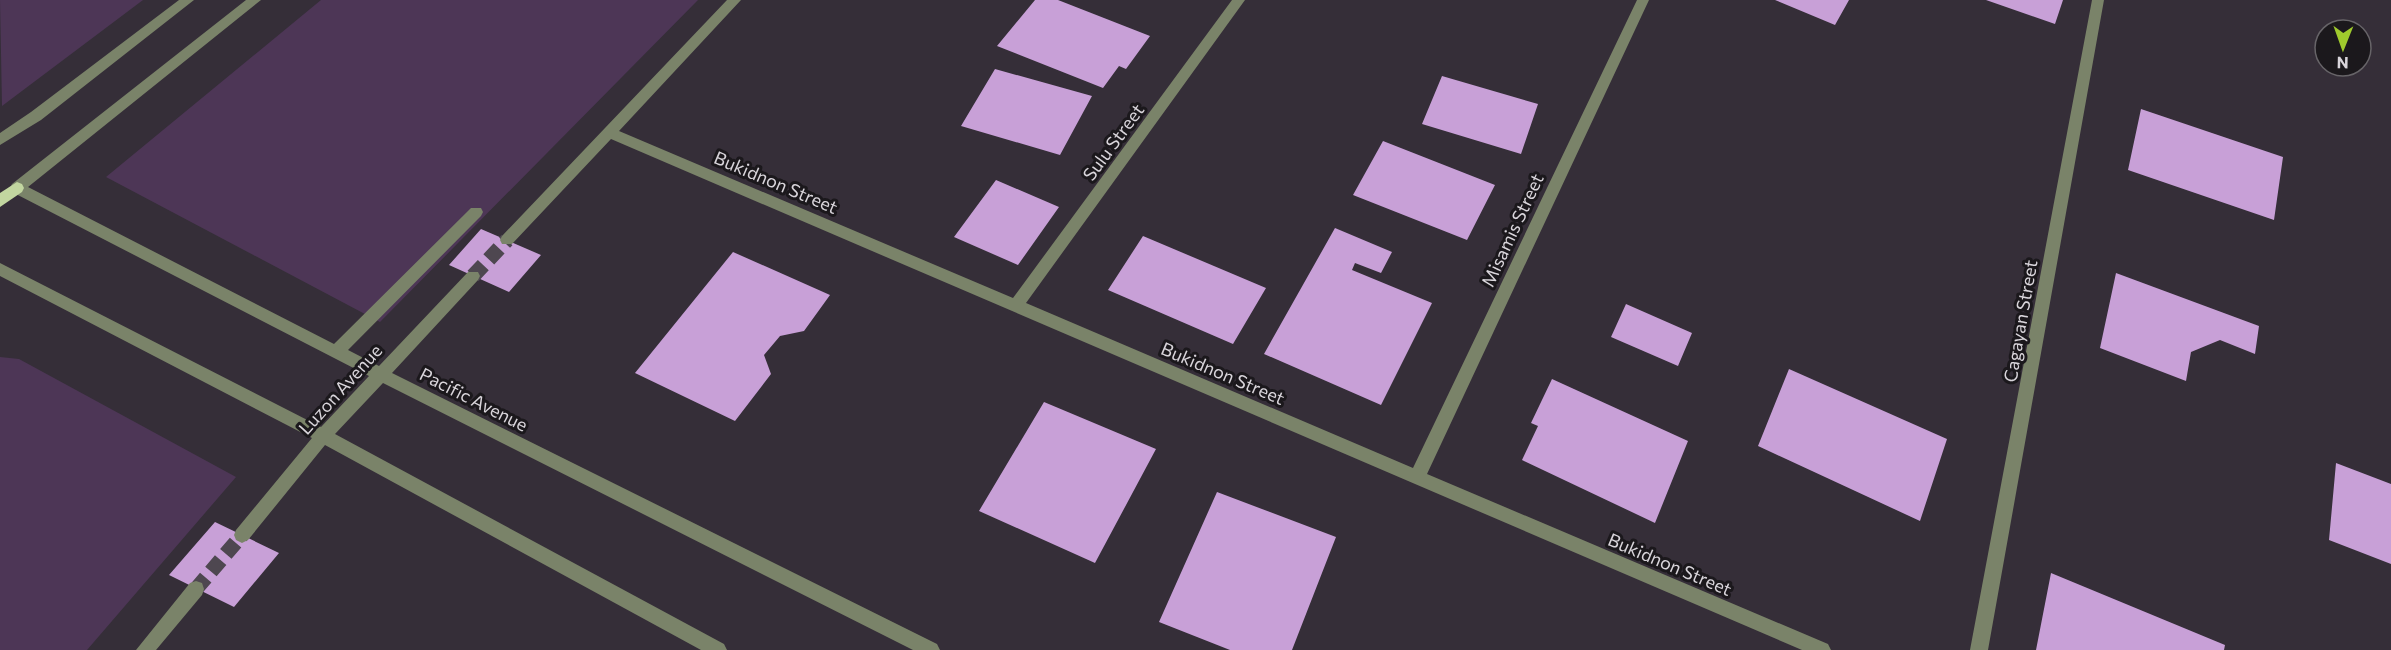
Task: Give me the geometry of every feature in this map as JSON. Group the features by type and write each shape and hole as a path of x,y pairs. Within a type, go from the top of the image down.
{"main road":[{"name":"Pacific Avenue","path":"0,182 17,188"},
{"path":"0,201 17,188"}],"street":[{"path":"0,140 36,116 188,0"},
{"path":"17,188 255,0"},
{"path":"507,240 735,0"},
{"name":"Sulu Street","path":"1016,305 1239,0"},
{"name":"Misamis Street","path":"1416,477 1643,0"},
{"name":"Cagayan Street","path":"1979,650 2098,0"},
{"name":"Bukidnon Street","path":"608,132 1822,650"},
{"name":"Pacific Avenue","path":"17,188 336,352 931,650"},
{"path":"336,352 476,212"},
{"path":"0,269 323,436 718,650"},
{"name":"Luzon Avenue","path":"242,535 323,436 473,276"},
{"path":"145,650 196,589"}],"shaded area":[{"path":"0,0 143,0 2,106"},
{"path":"321,0 698,0 380,322 106,177"},
{"path":"0,357 19,359 236,477 87,650 0,650"}],"building":[{"path":"1035,0 1058,0 1150,36 1126,69 1119,66 1103,88 997,46"},
{"path":"1775,0 1849,0 1835,25"},
{"path":"1986,0 2063,0 2055,24"},
{"path":"995,69 1092,96 1060,155 961,126"},
{"path":"1442,76 1538,104 1521,154 1422,124"},
{"path":"2141,109 2283,157 2274,220 2128,170"},
{"path":"1383,141 1495,185 1467,240 1353,195"},
{"path":"996,180 1059,207 1018,265 954,237"},
{"path":"1335,228 1392,252 1381,273 1355,263 1352,270 1432,303 1381,405 1264,354"},
{"path":"481,229 541,255 509,292 449,265"},
{"path":"1143,236 1266,288 1233,344 1108,290"},
{"path":"733,252 830,295 804,331 780,336 764,355 771,374 735,421 635,373"},
{"path":"2116,273 2259,326 2255,354 2220,340 2191,352 2186,381 2100,348"},
{"path":"1626,304 1692,333 1678,366 1611,337"},
{"path":"1789,369 1947,439 1920,521 1758,446"},
{"path":"1552,379 1688,441 1655,523 1522,460 1538,426 1531,423"},
{"path":"1044,402 1156,449 1095,563 979,511"},
{"path":"2336,463 2391,484 2391,564 2329,540"},
{"path":"1217,492 1336,537 1292,650 1230,650 1159,622"},
{"path":"215,522 279,553 234,607 169,575"},
{"path":"2051,573 2225,645 2224,650 2036,650"}],"tunnel":[{"path":"473,276 507,240"},
{"path":"196,589 242,535"}]}
